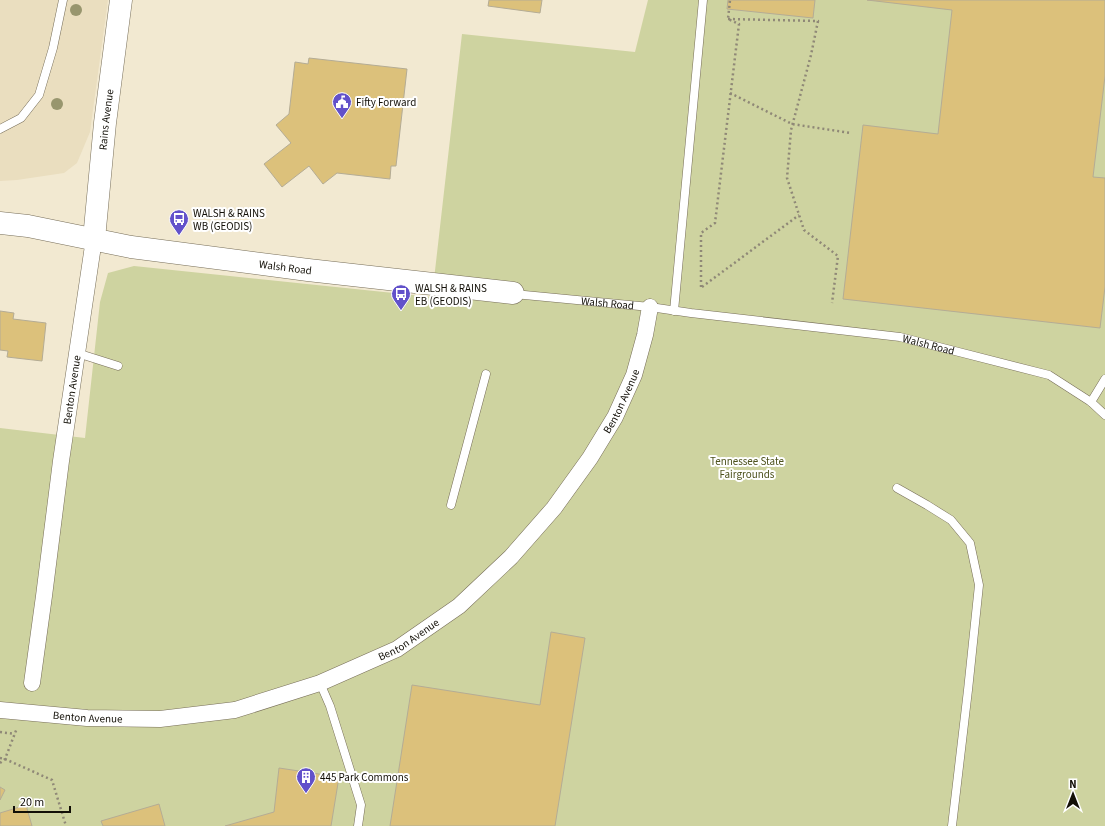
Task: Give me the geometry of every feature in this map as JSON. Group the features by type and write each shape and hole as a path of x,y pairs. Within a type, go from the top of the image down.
{"main road":[{"name":"Rains Avenue","path":"94,239 105,122 121,0"},
{"name":"Walsh Road","path":"0,223 28,226 131,247 308,270 513,293"}],"street":[{"name":"Benton Avenue","path":"32,683 61,461 94,239"},
{"name":"Benton Avenue","path":"0,710 87,718 160,719 234,710 320,683 397,649 459,606 511,557 554,508 590,458 615,417 634,375 645,335 650,307"}],"lane":[{"path":"0,129 21,118 39,95 53,48 63,0"},
{"path":"674,311 704,0"},
{"name":"Walsh Road","path":"513,293 650,307 900,337 1049,375 1091,402 1105,415"},
{"path":"77,353 118,366"},
{"path":"451,505 486,374"},
{"path":"1091,402 1105,379"},
{"path":"897,488 951,520 970,543 979,585 952,826"},
{"path":"320,683 330,706 362,806 358,826"}],"path":[{"path":"728,19 730,0"},
{"path":"728,19 739,24 715,223 701,233 701,288 799,215"},
{"path":"728,19 818,21 811,55 792,124 787,178 804,230 838,256 832,303"},
{"path":"730,93 792,124 851,133"},
{"path":"0,762 5,759 18,726"},
{"path":"0,732 15,734"},
{"path":"0,758 52,780 66,826"}],"shaded area":[{"path":"0,0 108,0 90,132 77,163 64,173 0,181"}],"green space":[{"name":"Tennessee State Fairgrounds","path":"648,0 1105,0 1105,826 0,826 0,428 85,438 100,302 108,273 134,266 432,297 462,34 635,52"}],"building":[{"path":"489,0 542,0 540,13 488,6"},
{"path":"728,0 815,0 813,18 727,9"},
{"path":"867,0 1105,0 1105,76 1093,177 1105,178 1105,287 1100,328 843,299 863,125 938,134 952,10"},
{"name":"Fifty Forward","path":"309,58 407,69 396,166 391,166 390,179 337,173 323,184 309,166 282,187 264,164 291,143 276,125 289,114 295,62 308,64"},
{"path":"0,311 14,313 13,319 46,323 42,361 7,357 8,351 0,350"},
{"path":"551,632 585,638 555,826 390,826 412,685 540,705"},
{"name":"445 Park Commons","path":"279,768 339,777 331,826 225,826 274,812"},
{"path":"0,787 5,790 0,800"},
{"path":"159,804 165,826 103,826 101,821"},
{"path":"26,805 32,826 0,826 0,813"}],"place":[{"name":"Fifty Forward","path":"342,119"},
{"name":"WALSH & RAINS WB (GEODIS)","path":"179,236"},
{"name":"WALSH & RAINS EB (GEODIS)","path":"401,311"},
{"name":"445 Park Commons","path":"306,794"}]}
